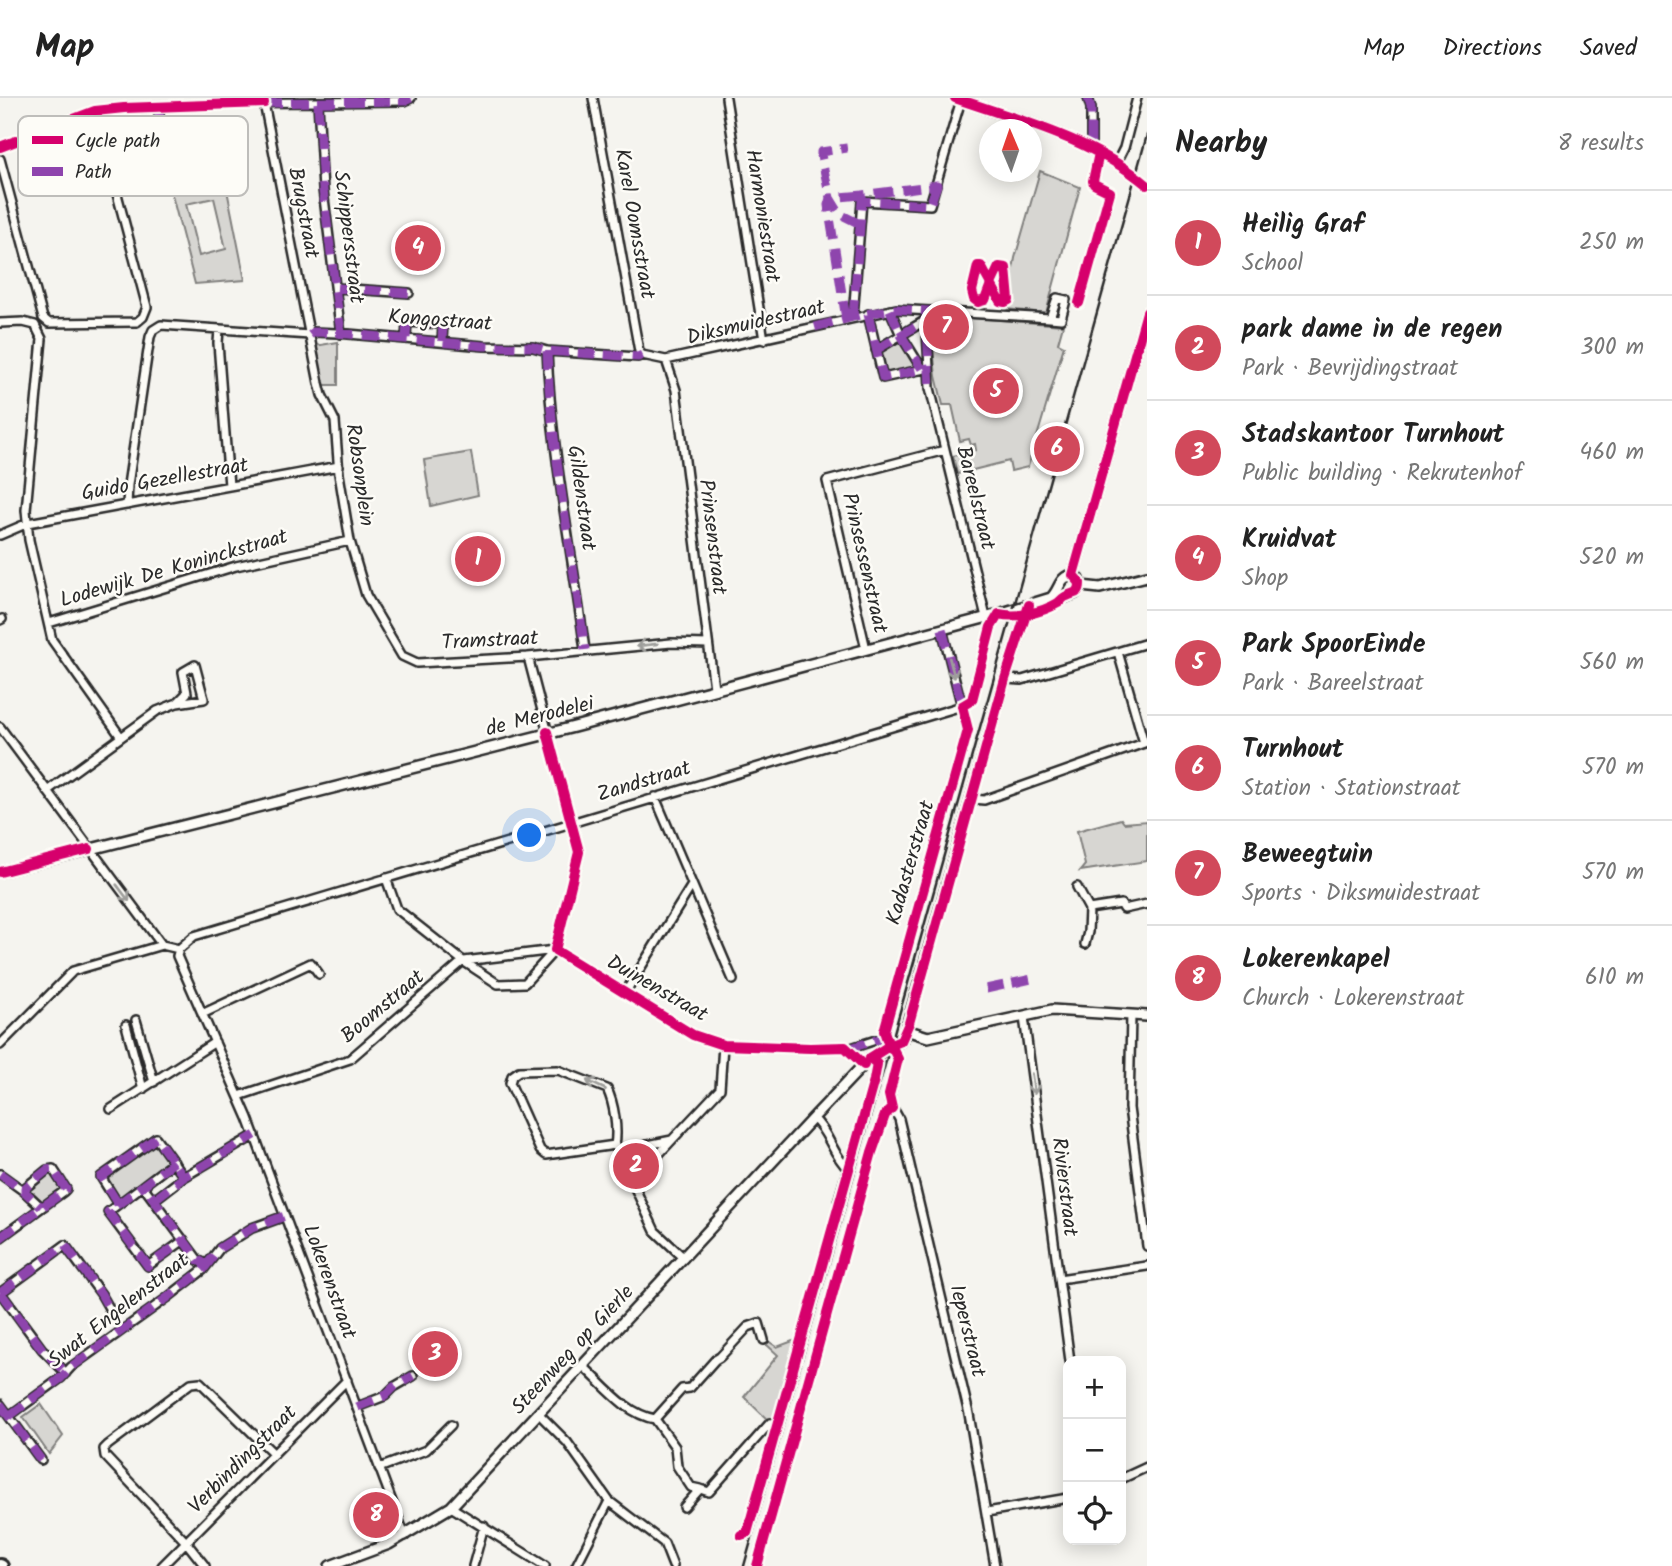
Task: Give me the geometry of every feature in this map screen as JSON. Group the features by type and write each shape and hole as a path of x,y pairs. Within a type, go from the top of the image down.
{"street":[{"path":"82,116 95,111 264,100 318,103 405,101 411,98"},
{"name":"Karel Oomsstraat","path":"593,98 639,351 642,355"},
{"name":"Harmoniestraat","path":"726,98 764,340"},
{"path":"1088,98 1091,108 1091,150"},
{"path":"1116,164 1124,148 1138,98"},
{"path":"853,317 862,201 930,205 958,99 1042,126 1116,164 1147,185"},
{"name":"Brugstraat","path":"264,100 310,335"},
{"name":"Schippersstraat","path":"318,103 324,200 341,334"},
{"path":"157,106 159,116"},
{"path":"95,111 96,116"},
{"path":"0,147 18,140"},
{"path":"0,159 43,318 49,323 137,322 144,317 147,307 118,196"},
{"path":"337,288 409,293"},
{"path":"868,314 883,378 925,369 901,335 890,310"},
{"name":"Diksmuidestraat","path":"666,360 890,310 1050,318"},
{"name":"Bareelstraat","path":"926,311 925,369 986,617"},
{"path":"1147,312 1073,575 1079,579 1081,586 1100,588 1147,576"},
{"path":"876,350 926,320"},
{"path":"405,338 407,322 443,324 442,341"},
{"path":"0,323 36,325 42,339 26,510 29,540 52,640 121,737"},
{"name":"Kongostraat","path":"127,505 153,330 161,325 405,338 484,346 533,347 547,351 638,357 642,355 666,360"},
{"path":"219,329 229,486"},
{"name":"Robsonplein","path":"310,335 322,395 335,421 350,541"},
{"name":"Gildenstraat","path":"547,351 552,413 585,650"},
{"name":"Prinsenstraat","path":"666,360 676,390 714,688"},
{"name":"Prinsessenstraat","path":"866,649 827,481 945,450"},
{"name":"Guido Gezellestraat","path":"0,535 28,523 339,466"},
{"name":"Tramstraat","path":"350,541 366,595 402,656 417,663 528,657 671,643 708,644"},
{"name":"Lodewijk De Koninckstraat","path":"49,623 225,569 350,541"},
{"name":"de Merodelei","path":"1031,610 1051,598 1066,576 1073,575"},
{"path":"1060,583 1062,591 1068,595"},
{"name":"de Merodelei","path":"0,872 661,705 714,688 986,617 1059,603 1068,595 1076,593 1081,586"},
{"path":"1031,610 1004,679 906,1030 928,1037 1052,1010 1147,1016"},
{"name":"Kadasterstraat","path":"848,1049 882,1038 968,730 942,629"},
{"path":"1004,679 1022,680 1147,643"},
{"path":"972,799 984,800 1145,742 1118,652"},
{"path":"386,878 397,909 463,961 498,984 525,982 555,950 579,852 528,657"},
{"path":"47,791 157,710 177,703 204,699 195,665 183,671 187,693 177,703"},
{"name":"Zandstraat","path":"179,949 194,936 962,706"},
{"path":"0,727 159,942 179,949"},
{"path":"655,797 733,980"},
{"path":"625,993 692,885"},
{"path":"1077,887 1089,909 1085,944"},
{"path":"1089,909 1121,904 1124,909 1147,904"},
{"path":"0,1045 73,971 159,942"},
{"name":"Lokerenstraat","path":"179,949 177,956 255,1135 405,1536"},
{"path":"463,961 555,950"},
{"name":"Duinenstraat","path":"555,950 693,1035 723,1045 848,1049"},
{"name":"Boomstraat","path":"239,1096 350,1059 463,961"},
{"path":"202,1014 311,963 319,974"},
{"path":"1131,1015 1129,1108 1147,1246"},
{"name":"Rivierstraat","path":"1024,1017 1069,1356"},
{"path":"136,1020 154,1082"},
{"path":"126,1025 143,1089"},
{"name":"Steenweg op Gierle","path":"330,1566 389,1544 451,1507 813,1118 867,1062 901,1041 906,1030"},
{"path":"111,1109 215,1042"},
{"path":"633,1182 720,1089 723,1045"},
{"path":"757,1566 868,1165 885,1115 892,1108 889,1095 898,1059 891,1045"},
{"path":"838,1202 877,1064 867,1062 848,1049"},
{"path":"672,1140 616,1148 546,1155 540,1150 510,1083 512,1076 519,1071 565,1071 607,1089 616,1148 655,1231 684,1258"},
{"name":"Ieperstraat","path":"892,1108 899,1119 966,1399 995,1566"},
{"path":"813,1118 824,1128 841,1162 848,1169"},
{"path":"154,1200 184,1177 255,1135"},
{"path":"118,1204 101,1177 156,1138 184,1177"},
{"path":"174,1163 108,1212 148,1266 184,1240"},
{"path":"0,1238 66,1189 56,1171 47,1170 28,1184 25,1192"},
{"path":"0,1174 41,1207"},
{"path":"1137,1176 1147,1176"},
{"path":"143,1186 198,1260 207,1265"},
{"name":"Swat Engelenstraat","path":"9,1416 167,1298 207,1265 220,1248 252,1228 285,1216"},
{"path":"66,1373 42,1349 0,1293 65,1245 109,1308"},
{"path":"1059,1279 1147,1266"},
{"path":"655,1419 682,1390 690,1388 748,1327 759,1323 764,1340"},
{"path":"583,1366 641,1417 655,1419 675,1447 677,1466 691,1486 699,1489 709,1492 770,1423"},
{"path":"357,1407 385,1395 413,1376"},
{"name":"Verbindingstraat","path":"205,1566 186,1542 347,1380"},
{"path":"162,1566 186,1542 106,1456 104,1449 107,1445 195,1381 200,1382 274,1454"},
{"path":"0,1404 41,1460"},
{"path":"538,1413 568,1443 609,1501 664,1544 673,1566"},
{"path":"379,1468 426,1450 451,1425"},
{"path":"1126,1477 1147,1467"},
{"path":"684,1507 699,1489"},
{"path":"987,1512 1063,1499"},
{"path":"576,1566 609,1501"},
{"path":"451,1507 545,1566"},
{"path":"473,1566 484,1526"}],"shaded area":[{"path":"1042,172 1080,187 1046,313 1006,309 1015,258 1037,182 1042,182"},
{"path":"172,196 228,196 245,280 195,284","holes":["214,198 226,249 199,256 186,204"]},
{"path":"935,315 1063,325 1058,343 1064,346 1028,467 1011,471 1009,461 957,474 953,456 976,450 975,444 971,445 969,439 960,441 952,405 943,405 936,376 930,320"},
{"path":"900,339 918,367 885,374 880,350"},
{"path":"338,342 338,385 324,385 315,346"},
{"path":"471,452 478,495 431,506 424,460"},
{"path":"1121,819 1124,823 1147,821 1147,861 1080,871 1085,865 1077,831"},
{"path":"152,1144 158,1145 168,1162 123,1197 116,1195 107,1178"},
{"path":"50,1169 67,1187 41,1207 25,1188"},
{"path":"801,1338 774,1426 744,1397 778,1355 766,1344 768,1341 777,1347"},
{"path":"41,1404 63,1436 49,1454 23,1417"}],"railway":[{"path":"744,1566 1147,135"}],"marked path":[{"path":"264,103 405,101 411,98"},
{"path":"1088,98 1091,108 1091,150"},
{"path":"318,103 323,190 341,334"},
{"path":"157,106 160,116"},
{"path":"846,319 821,152 847,148"},
{"path":"937,185 930,205 862,201 862,195 937,185"},
{"path":"860,224 840,214 830,198 862,195"},
{"path":"853,317 862,201"},
{"path":"337,288 409,293"},
{"path":"815,327 896,309 947,312"},
{"path":"890,310 901,335 922,369"},
{"path":"926,311 930,388"},
{"path":"868,314 883,378 929,368"},
{"path":"876,350 926,320"},
{"path":"406,338 407,322 443,324 442,341"},
{"path":"310,335 314,332 337,333 484,346 533,347 547,351 638,357 642,355"},
{"path":"547,351 557,463 585,650"},
{"path":"942,629 963,710"},
{"path":"986,989 1032,979"},
{"path":"848,1049 882,1038 885,1027"},
{"path":"154,1200 184,1177 255,1135"},
{"path":"118,1204 101,1177 156,1138 184,1177"},
{"path":"174,1162 108,1212 148,1266 184,1240"},
{"path":"0,1238 66,1189 53,1169 47,1170 25,1188 25,1192 41,1207"},
{"path":"0,1174 25,1192"},
{"path":"150,1194 198,1260 207,1265"},
{"path":"9,1416 203,1270 220,1248 252,1228 285,1216"},
{"path":"0,1293 65,1245 109,1308"},
{"path":"0,1292 42,1349 66,1373"},
{"path":"357,1407 385,1396 413,1376"},
{"path":"0,1404 41,1460"}],"cycle path":[{"path":"82,116 95,111 124,108 264,103 263,98"},
{"path":"955,98 1079,143 1126,169 1147,185"},
{"path":"0,147 18,140"},
{"path":"1079,303 1110,192 1093,181 1099,153"},
{"path":"991,284 985,300 978,302 974,299 972,291 978,266 981,266 990,284 993,288 1000,301 1009,300 1006,268 999,267 991,284"},
{"path":"1073,575 1147,312"},
{"path":"999,614 1029,614 1058,603 1079,589 1080,583 1073,575"},
{"path":"757,1566 872,1152 885,1115 892,1108 889,1095 898,1059 891,1045 901,1041 909,1023 1005,679 1029,605"},
{"path":"741,1535 747,1533 874,1080 877,1064 870,1058 889,1046 884,1031 968,730 962,706 972,700 991,627 999,614"},
{"path":"547,732 579,852 555,950 693,1035 723,1045 845,1047 864,1065"},
{"path":"0,872 89,849"}],"place":[{"name":"Kruidvat","path":"418,248"},
{"name":"Beweegtuin","path":"946,327"},
{"name":"Park SpoorEinde","path":"996,391"},
{"name":"Turnhout","path":"1057,449"},
{"name":"Heilig Graf","path":"478,559"},
{"name":"park dame in de regen","path":"636,1166"},
{"name":"Stadskantoor Turnhout","path":"435,1354"},
{"name":"Lokerenkapel","path":"376,1515"}]}
